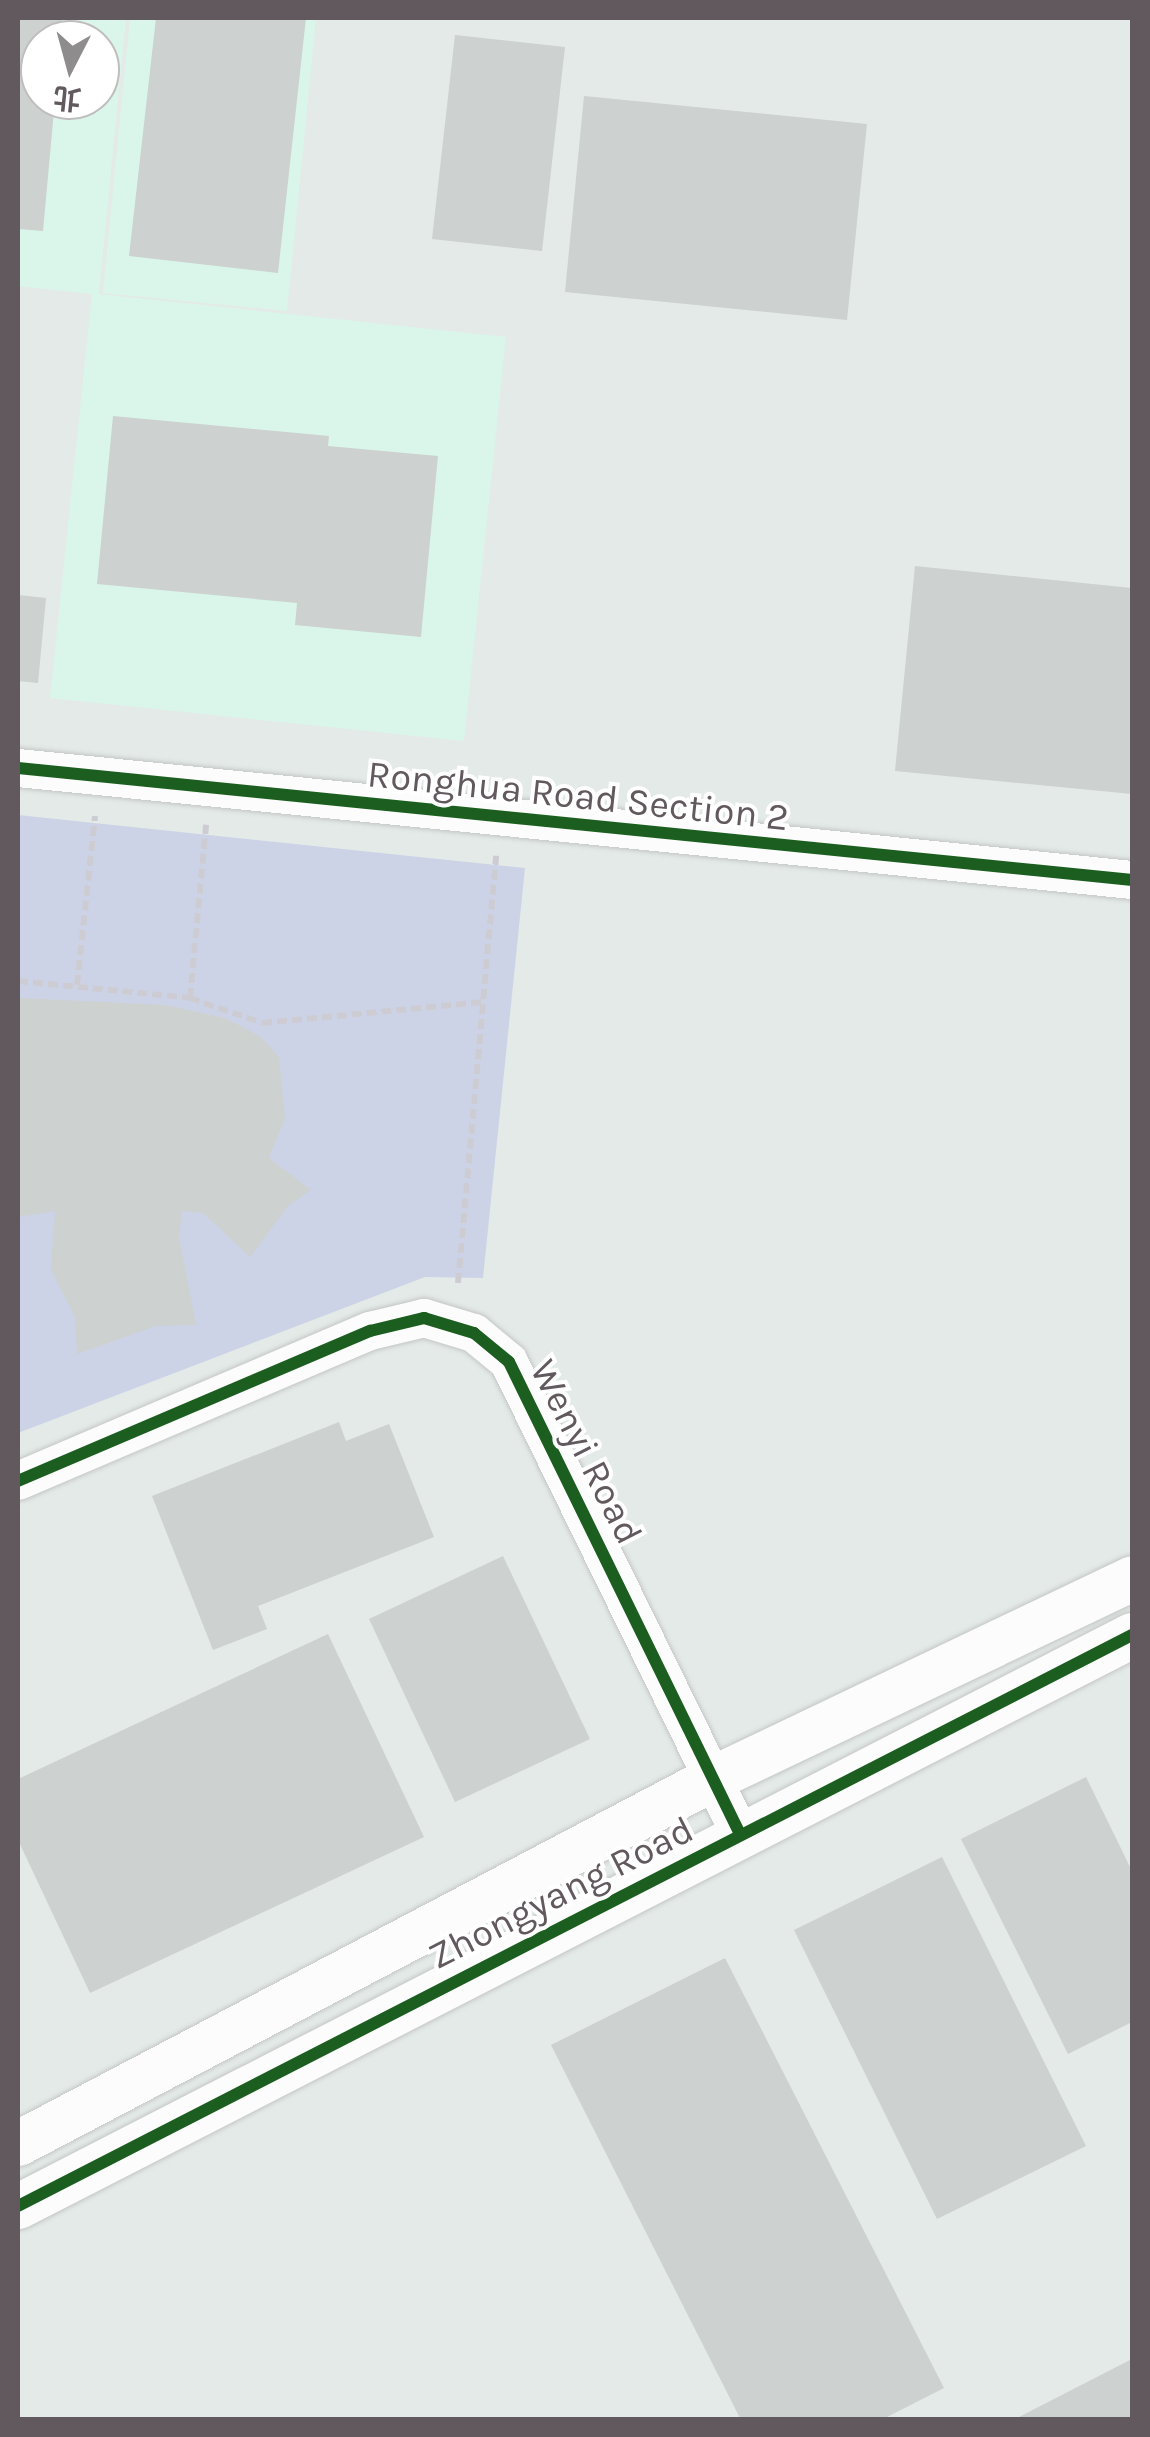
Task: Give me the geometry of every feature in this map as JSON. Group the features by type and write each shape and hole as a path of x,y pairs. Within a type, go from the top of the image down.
{"street":[{"name":"Ronghua Road Section 2","path":"18,768 1132,880"},
{"name":"Wenyi Road","path":"18,1481 370,1331 424,1318 474,1333 509,1362 740,1834"},
{"name":"Zhongyang Road","path":"18,2143 713,1778 1132,1578"},
{"name":"Zhongyang Road","path":"18,2206 1132,1635"}],"path":[{"path":"77,985 96,809"},
{"path":"190,998 207,820"},
{"path":"458,1283 497,850"},
{"path":"18,981 190,998 262,1023 483,1002"}],"shaded area":[{"path":"18,18 126,18 120,79 120,20 20,20 20,120 116,120 99,294 506,337 464,741 50,698 92,294 18,286"},
{"path":"130,18 316,18 287,311 103,293"},
{"path":"18,815 525,868 483,1278 425,1277 18,1433"}],"building":[{"path":"18,18 62,18 20,20 20,120 53,120 43,231 18,229"},
{"path":"156,18 306,18 278,273 129,256"},
{"path":"455,35 565,47 542,251 432,239"},
{"path":"584,96 867,124 847,320 565,292"},
{"path":"113,416 329,436 328,446 438,456 421,637 295,625 297,603 97,584"},
{"path":"915,566 1132,588 1132,794 895,771"},
{"path":"18,595 46,598 38,683 18,681"},
{"path":"18,998 165,1005 225,1018 261,1037 279,1057 285,1118 269,1158 311,1190 288,1206 250,1257 203,1213 182,1211 179,1237 196,1325 156,1326 77,1354 75,1317 51,1270 55,1211 18,1217"},
{"path":"339,1422 346,1441 389,1424 434,1537 258,1606 267,1629 213,1650 152,1496"},
{"path":"503,1556 590,1739 455,1802 369,1619"},
{"path":"328,1634 424,1837 90,1993 18,1840 18,1779"},
{"path":"1086,1777 1132,1871 1132,2022 1068,2054 961,1839"},
{"path":"942,1857 1086,2146 937,2219 794,1930"},
{"path":"725,1958 944,2388 881,2420 741,2420 551,2045"},
{"path":"1132,2359 1132,2420 1013,2420"}],"cycle path":[{"path":"18,768 1132,880"},
{"path":"18,1481 370,1331 424,1318 474,1333 509,1362 740,1834"},
{"path":"18,2206 1132,1635"}]}
